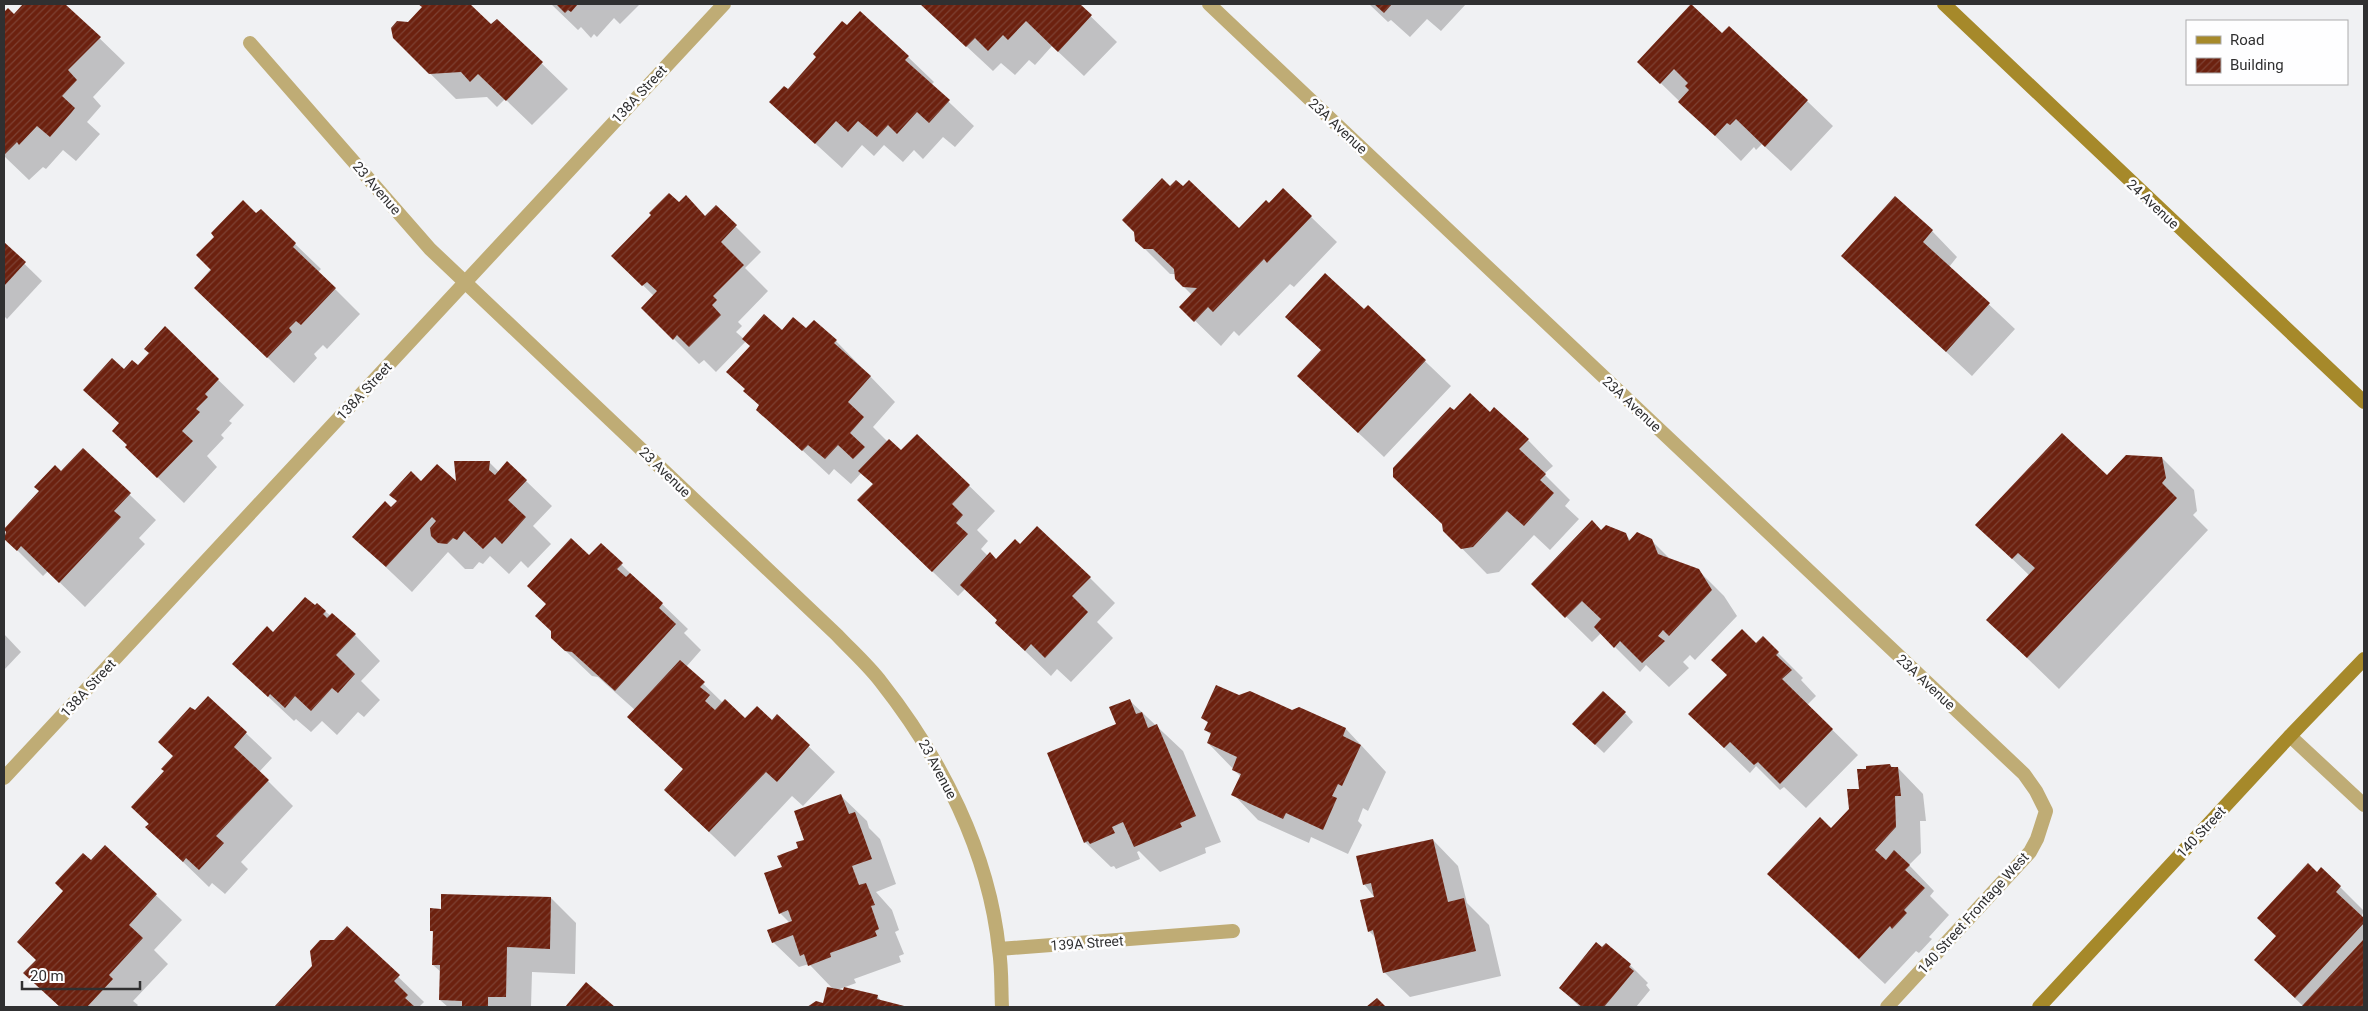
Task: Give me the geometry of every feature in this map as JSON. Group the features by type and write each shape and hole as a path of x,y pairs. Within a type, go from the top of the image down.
{"main road":[{"name":"24 Avenue","path":"1944,4 2364,402"},
{"name":"140 Street","path":"2039,1007 2290,736 2364,659"}],"street":[{"name":"138A Street","path":"4,778 724,4"},
{"name":"23A Avenue","path":"1209,4 2017,768 2036,791 2046,811"},
{"name":"23 Avenue","path":"250,43 430,248 837,635 880,680 917,730 951,792 973,841 990,901 999,950"},
{"path":"2290,736 2364,805"},
{"name":"140 Street Frontage West","path":"1887,1007 2030,852 2037,839 2046,811"},
{"name":"139A Street","path":"999,950 1233,931"},
{"path":"999,950 1002,1007"}],"building":[{"path":"23,4 65,4 101,37 68,70 77,80 62,96 75,108 71,113 50,137 37,126 19,145 17,142 4,155 4,12 8,8 14,14"},
{"path":"418,4 470,4 491,24 497,19 543,62 506,101 478,74 470,82 461,72 429,74 393,38 391,28 397,21 408,22 422,7"},
{"path":"556,4 578,4 571,12 568,10 565,13"},
{"path":"920,4 1080,4 1092,15 1058,52 1026,21 1008,40 1003,35 988,51 975,38 966,47"},
{"path":"1374,4 1392,4 1384,13"},
{"path":"1691,4 1722,33 1729,26 1808,100 1765,147 1736,119 1730,125 1727,123 1715,136 1678,102 1689,90 1685,86 1688,83 1674,69 1660,84 1637,62"},
{"path":"860,11 909,56 905,60 950,100 929,123 917,112 897,134 888,125 877,137 858,121 848,132 836,121 815,144 769,102 784,86 788,89 816,57 813,54 842,21 847,25"},
{"path":"1162,178 1170,186 1176,180 1183,186 1189,180 1239,228 1266,200 1269,203 1283,188 1312,216 1267,263 1264,259 1213,312 1208,307 1194,322 1179,307 1197,288 1183,287 1175,279 1174,269 1153,249 1144,249 1135,241 1134,232 1122,220"},
{"path":"669,193 679,202 686,195 705,216 716,205 737,225 721,242 744,265 713,296 717,300 712,305 721,315 689,347 677,335 673,340 641,308 657,291 647,282 642,286 611,256 651,215 649,213"},
{"path":"1895,196 1933,230 1923,242 1990,303 1946,352 1841,256"},
{"path":"243,200 256,213 261,209 296,243 293,247 336,288 301,325 296,321 289,328 292,332 267,358 194,288 211,270 196,255 214,237 211,233"},
{"path":"4,242 26,262 4,286"},
{"path":"1325,273 1364,309 1368,305 1426,360 1358,433 1297,376 1321,350 1285,317"},
{"path":"764,314 782,330 793,317 806,328 814,320 837,340 834,343 871,376 848,402 864,417 850,433 865,447 853,459 838,445 825,459 808,445 802,451 756,410 759,405 726,372 750,346 742,339"},
{"path":"165,326 219,379 205,394 208,397 196,409 200,412 182,431 193,441 157,478 125,447 127,445 112,431 119,423 83,390 112,358 124,369 132,360 138,365 149,353 144,349"},
{"path":"1470,393 1490,412 1494,407 1529,439 1519,449 1546,474 1540,480 1554,493 1524,526 1507,511 1473,547 1461,549 1443,531 1442,524 1393,477 1393,468 1450,407 1454,410"},
{"path":"2062,433 2107,475 2126,455 2162,457 2166,478 2162,483 2177,498 2027,658 1986,620 2035,568 2018,553 2012,559 1975,525"},
{"path":"917,434 970,485 952,504 963,515 956,523 968,534 932,572 857,500 873,484 858,471 889,439 901,450"},
{"path":"83,448 131,493 114,511 121,517 59,583 21,546 17,551 4,539 6,532 4,529 39,491 34,487 55,465 61,471"},
{"path":"454,461 490,461 489,470 495,475 507,461 527,480 508,500 526,517 502,544 495,537 483,549 464,531 457,540 453,538 447,544 438,543 431,536 430,528 436,521 432,517 386,567 352,537 385,501 391,507 397,501 389,495 411,471 421,481 437,464 456,481"},
{"path":"1592,520 1601,530 1606,525 1626,533 1629,541 1637,532 1652,539 1658,554 1699,569 1712,590 1669,636 1663,630 1658,636 1665,641 1642,663 1620,641 1614,648 1594,627 1601,619 1582,601 1565,618 1531,584"},
{"path":"1037,526 1091,577 1072,596 1088,612 1045,658 1031,644 1025,651 995,623 997,620 960,585 990,552 996,559 1015,539 1020,544"},
{"path":"571,538 589,555 601,543 623,563 617,569 626,577 630,573 663,603 659,608 676,624 615,691 572,652 565,651 551,638 551,631 535,616 546,604 527,586"},
{"path":"305,597 315,605 317,603 326,611 323,614 327,618 332,613 356,634 336,655 355,674 338,693 332,688 311,711 295,696 285,708 270,694 268,697 232,664 267,626 273,632"},
{"path":"1742,629 1756,643 1763,636 1779,652 1776,655 1792,670 1782,679 1833,729 1780,784 1758,762 1754,765 1730,742 1724,748 1688,714 1727,675 1711,660"},
{"path":"680,660 705,682 700,687 710,695 705,701 715,710 725,699 745,718 757,706 772,720 777,714 810,745 777,782 766,772 709,832 664,790 683,769 627,717"},
{"path":"1216,685 1239,695 1250,691 1292,710 1299,707 1346,728 1343,736 1361,745 1342,786 1338,784 1332,796 1337,798 1323,830 1286,813 1283,819 1231,795 1241,774 1232,770 1237,757 1207,743 1211,733 1204,730 1208,722 1201,718"},
{"path":"1603,691 1626,712 1595,745 1572,724"},
{"path":"208,696 247,732 234,747 269,780 216,836 224,843 199,870 186,858 183,862 145,827 149,824 131,807 164,771 161,769 173,756 158,742 190,707 195,710"},
{"path":"1130,699 1136,714 1142,712 1148,728 1157,724 1196,816 1180,823 1182,827 1134,847 1123,822 1112,827 1115,833 1090,844 1088,841 1084,843 1047,753 1116,724 1109,707"},
{"path":"1890,764 1891,767 1898,767 1901,796 1895,796 1896,827 1875,850 1886,860 1894,850 1910,865 1905,870 1925,888 1904,910 1907,913 1892,929 1890,926 1859,959 1767,874 1820,817 1831,828 1849,809 1847,789 1859,789 1857,769 1866,769 1866,766"},
{"path":"841,794 849,814 855,812 872,859 852,866 859,885 866,883 875,905 871,906 879,929 875,931 877,936 830,953 831,957 808,966 804,954 800,956 793,935 772,943 767,930 792,921 788,910 779,914 764,873 782,867 777,856 798,848 796,842 804,840 794,811"},
{"path":"1433,839 1448,902 1464,898 1476,951 1383,973 1373,930 1368,932 1360,900 1374,897 1371,883 1363,885 1356,856"},
{"path":"105,845 157,894 129,925 143,938 109,975 113,979 87,1007 60,1007 23,973 36,960 17,942 63,891 55,883 83,853 91,860"},
{"path":"2308,863 2317,872 2321,867 2341,886 2336,892 2364,918 2364,923 2295,998 2254,960 2276,936 2257,918"},
{"path":"441,894 551,897 550,949 507,947 506,997 488,997 488,1007 462,1006 462,1001 439,1000 440,965 432,965 433,931 430,931 430,908 441,909"},
{"path":"347,926 400,975 394,981 408,995 405,998 415,1007 274,1007 312,966 310,951 320,940 334,940"},
{"path":"2364,939 2364,1007 2302,1006"},
{"path":"1596,942 1602,947 1606,943 1631,964 1629,967 1634,971 1604,1007 1582,1007 1559,988"},
{"path":"586,982 615,1007 565,1007"},
{"path":"827,987 843,990 844,987 878,995 877,999 908,1007 807,1007 816,1001 823,1003"},
{"path":"1377,998 1386,1007 1366,1007"}]}
